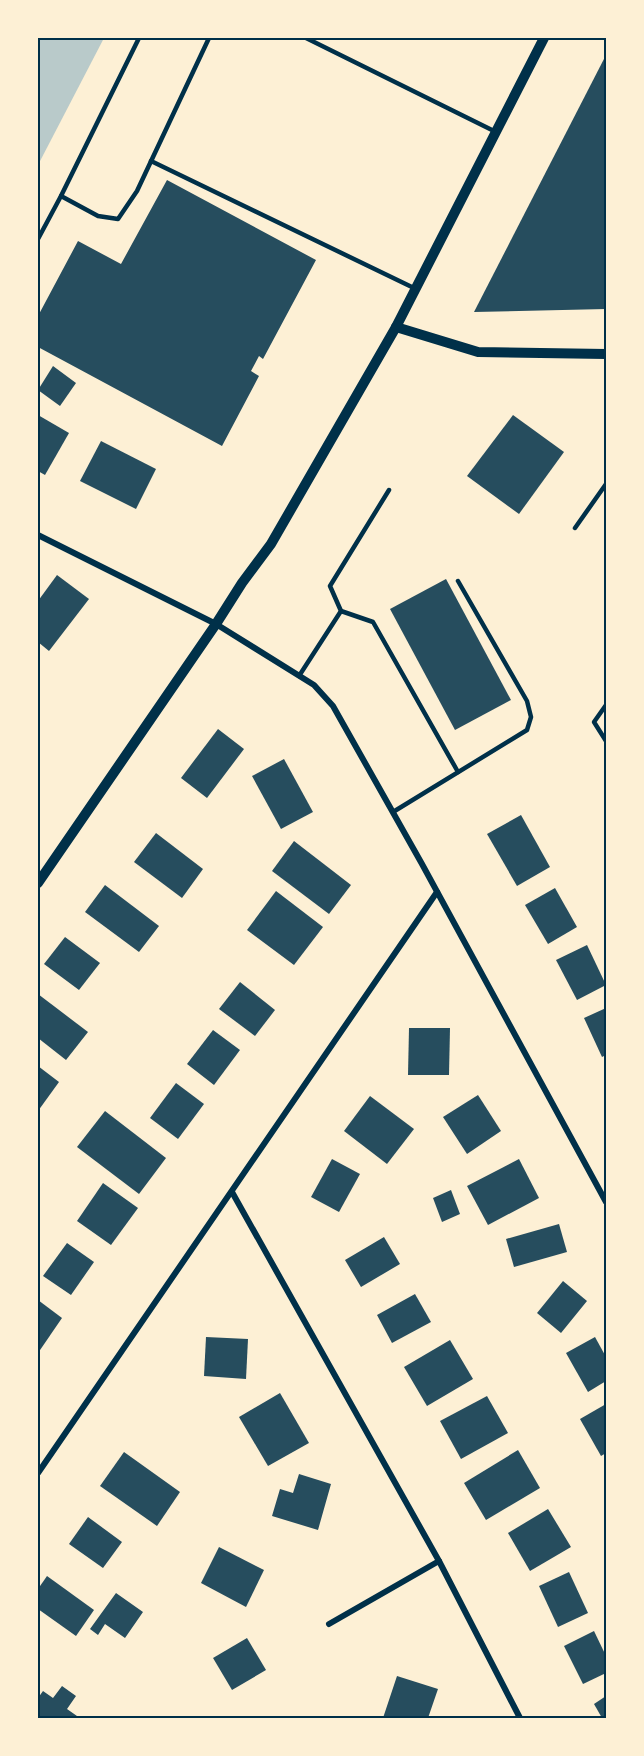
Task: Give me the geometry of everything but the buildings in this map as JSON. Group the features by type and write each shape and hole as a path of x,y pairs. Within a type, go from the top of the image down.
{"street":[{"path":"38,883 242,583 271,544 417,289 544,38"},
{"path":"396,327 478,352 606,354"},
{"path":"38,535 216,624 314,685 333,706 606,1202"},
{"path":"38,1473 437,892"},
{"path":"232,1192 439,1561 520,1719"},
{"path":"329,1624 439,1561"}],"lane":[{"path":"38,239 62,196 139,38"},
{"path":"62,196 98,216 118,219 137,191 209,38"},
{"path":"306,38 496,133"},
{"path":"151,160 417,289"},
{"path":"575,528 606,484"},
{"path":"389,490 330,586 341,611 373,622 458,772"},
{"path":"393,812 527,730 531,717 527,701 458,580"},
{"path":"299,676 341,611"},
{"path":"606,705 594,722 606,741"}],"shaded area":[{"path":"38,38 104,38 38,165"}]}
